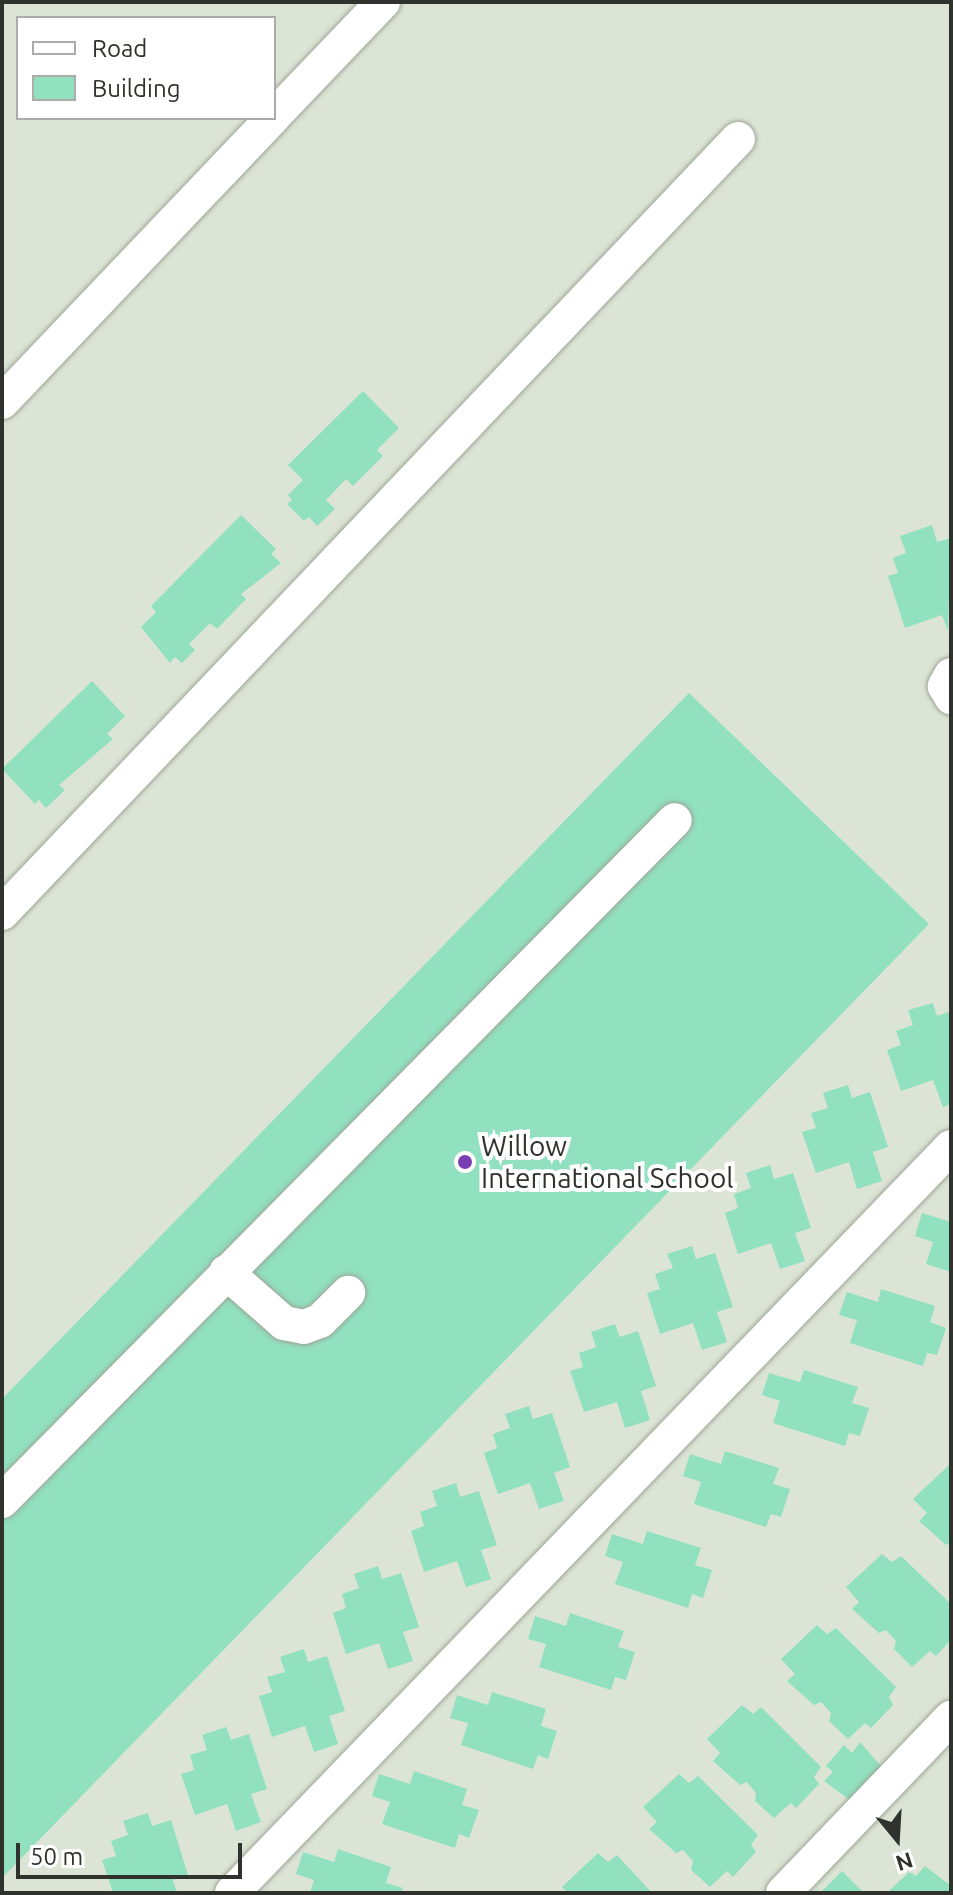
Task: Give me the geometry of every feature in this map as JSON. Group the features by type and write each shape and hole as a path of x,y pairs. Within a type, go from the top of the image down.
{"street":[{"path":"276,114 383,2"},
{"path":"2,402 270,120"},
{"path":"2,913 738,139"},
{"path":"951,675 945,686 951,697"},
{"path":"2,1501 675,820"},
{"path":"232,1893 951,1147"},
{"path":"226,1272 284,1323 294,1325 320,1321 348,1293"},
{"path":"783,1893 951,1718"}],"building":[{"path":"363,391 399,428 377,450 383,456 353,486 346,479 326,500 335,509 317,526 309,517 304,521 287,504 292,500 288,495 303,480 288,465"},
{"path":"241,515 276,549 271,554 281,563 241,594 246,599 217,629 210,623 189,644 195,650 182,663 175,657 170,663 141,627 156,612 151,606"},
{"path":"932,525 937,542 951,538 948,631 942,615 905,628 888,576 898,573 893,558 906,553 900,536"},
{"path":"92,681 125,716 107,734 113,739 59,785 65,790 46,808 39,800 35,804 2,769"},
{"name":"Willow International School","path":"689,693 929,924 2,1878 2,1399"},
{"path":"933,1003 937,1016 951,1011 951,1104 943,1107 933,1080 901,1091 887,1050 901,1045 896,1031 913,1025 908,1010"},
{"path":"848,1085 852,1098 870,1092 888,1147 873,1152 882,1181 857,1189 849,1162 816,1173 802,1132 816,1128 811,1113 828,1108 823,1093"},
{"path":"770,1165 774,1179 793,1173 811,1228 795,1233 805,1261 780,1269 771,1243 738,1254 725,1213 738,1208 734,1194 751,1188 746,1173"},
{"path":"922,1213 951,1222 951,1272 926,1264 933,1242 915,1236"},
{"path":"692,1246 696,1259 715,1253 733,1307 717,1312 727,1342 702,1350 693,1323 660,1334 647,1293 660,1289 655,1274 673,1268 667,1254"},
{"path":"881,1289 935,1306 930,1322 946,1328 937,1355 927,1353 923,1366 850,1343 857,1320 839,1315 847,1292 878,1302"},
{"path":"615,1324 620,1337 638,1331 656,1386 641,1391 650,1420 625,1428 617,1402 584,1412 570,1371 583,1367 579,1353 596,1347 591,1332"},
{"path":"804,1370 858,1387 852,1403 869,1408 860,1436 849,1433 845,1446 773,1423 780,1401 762,1395 769,1373 800,1382"},
{"path":"529,1406 533,1419 552,1413 570,1467 554,1473 564,1501 539,1509 530,1483 498,1494 484,1453 497,1448 493,1434 510,1428 505,1414"},
{"path":"725,1451 779,1468 773,1484 790,1489 781,1517 771,1514 766,1527 694,1504 701,1482 683,1476 690,1454 721,1464"},
{"path":"949,1465 951,1542 946,1545 919,1521 927,1513 913,1499"},
{"path":"456,1483 460,1497 479,1491 497,1545 481,1550 491,1579 466,1587 457,1561 424,1572 411,1531 424,1526 420,1512 437,1506 432,1491"},
{"path":"647,1531 701,1548 695,1565 712,1570 703,1598 692,1594 688,1608 615,1584 623,1562 605,1556 612,1534 643,1544"},
{"path":"882,1554 892,1562 901,1556 951,1604 951,1640 936,1656 930,1651 912,1667 894,1649 896,1641 886,1630 879,1633 852,1609 859,1602 846,1587"},
{"path":"378,1566 382,1579 401,1573 419,1627 403,1632 413,1661 388,1669 379,1643 346,1654 333,1613 346,1608 342,1594 359,1588 354,1574"},
{"path":"570,1613 624,1631 618,1647 635,1652 626,1680 615,1677 611,1690 539,1667 546,1644 528,1639 535,1616 566,1626"},
{"path":"817,1625 827,1634 836,1628 896,1687 889,1697 893,1705 871,1728 865,1723 848,1739 829,1721 831,1713 821,1702 814,1705 787,1681 795,1674 781,1659"},
{"path":"304,1649 308,1662 327,1656 345,1711 329,1716 338,1744 314,1752 305,1726 272,1737 259,1696 272,1692 267,1677 285,1672 280,1657"},
{"path":"492,1692 546,1709 541,1726 557,1731 548,1759 538,1755 533,1769 461,1745 468,1723 450,1718 457,1695 488,1705"},
{"path":"742,1705 753,1714 761,1707 821,1767 814,1777 819,1784 796,1808 791,1803 774,1818 755,1801 756,1793 747,1782 740,1785 713,1761 720,1753 707,1739"},
{"path":"226,1727 231,1740 249,1734 267,1789 251,1794 261,1822 236,1831 227,1804 195,1815 181,1774 194,1770 190,1755 207,1750 202,1735"},
{"path":"860,1742 886,1772 851,1801 824,1781 833,1772 826,1766 844,1745 852,1753"},
{"path":"414,1771 467,1789 462,1805 479,1810 469,1838 459,1834 455,1848 382,1824 390,1802 372,1796 379,1774 410,1784"},
{"path":"679,1774 689,1783 698,1776 758,1835 751,1845 756,1852 733,1877 727,1871 710,1887 691,1870 693,1861 683,1850 676,1853 649,1829 657,1822 643,1807"},
{"path":"148,1813 152,1826 171,1820 188,1875 173,1880 177,1893 113,1893 102,1860 116,1856 111,1841 128,1835 123,1821"},
{"path":"338,1849 391,1867 386,1883 403,1888 401,1893 310,1893 314,1880 296,1874 303,1852 334,1862"},
{"path":"598,1853 608,1862 617,1855 652,1893 568,1893 562,1887"},
{"path":"925,1866 951,1886 950,1893 887,1893 909,1872 916,1876"},
{"path":"842,1871 864,1893 820,1893"}],"place":[{"name":"Willow International School","path":"465,1162"}]}
